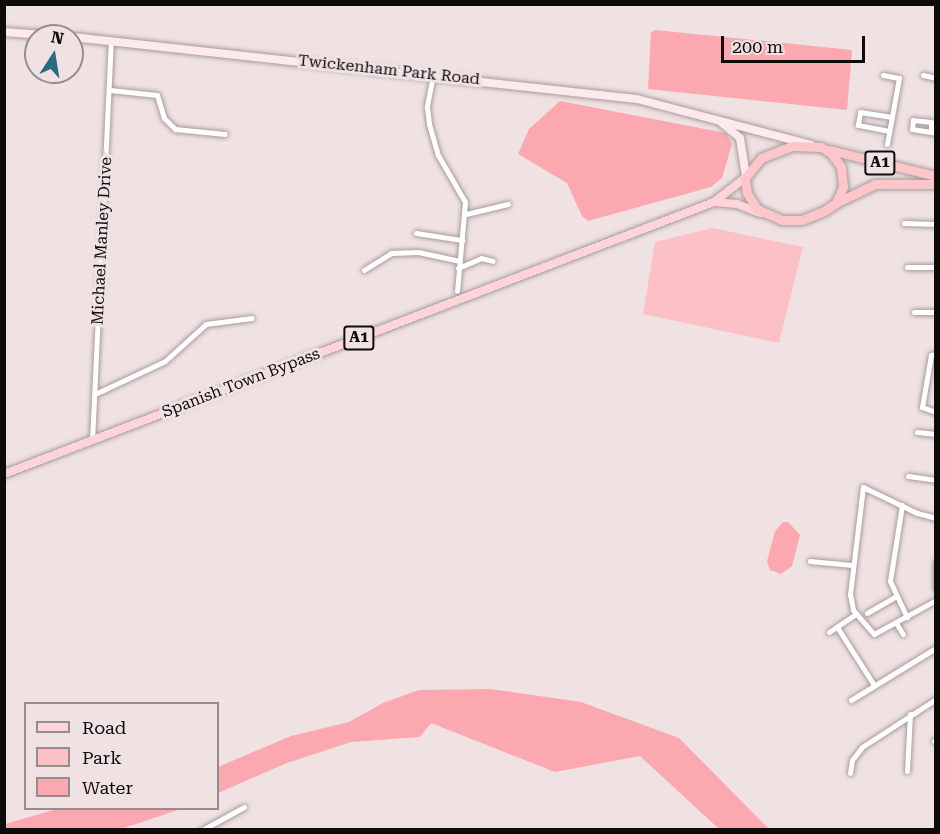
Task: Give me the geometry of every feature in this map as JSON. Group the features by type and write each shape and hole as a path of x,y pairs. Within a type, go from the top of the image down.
{"highway":[{"name":"A1","path":"823,148 836,159 843,173 842,193 836,203"},
{"name":"A1","path":"746,176 761,158 778,149 823,148 936,176"},
{"path":"746,176 750,199 764,214"},
{"name":"A1","path":"764,214 782,220 802,220 875,184 936,184"}],"main road":[{"path":"4,32 24,34"},
{"name":"Twickenham Park Road","path":"84,38 637,99 704,114"},
{"path":"704,114 823,148"},
{"path":"704,114 735,132 744,152 746,176"},
{"name":"Spanish Town Bypass","path":"4,474 714,202 746,176"},
{"name":"Spanish Town Bypass","path":"714,202 737,204 764,214"}],"street":[{"name":"Michael Manley Drive","path":"92,441 111,41"},
{"path":"434,75 427,106 429,124 438,154 461,190 466,214 457,291"},
{"path":"883,75 899,78 887,144"},
{"path":"923,75 936,78"},
{"path":"110,90 157,95 164,118 175,129 225,134"},
{"path":"889,131 858,125 860,112 892,117"},
{"path":"466,214 508,204"},
{"path":"904,223 936,224"},
{"path":"416,233 462,240"},
{"path":"364,270 391,253 418,252 460,261"},
{"path":"458,268 481,258 493,261"},
{"path":"907,267 936,267"},
{"path":"914,312 936,312"},
{"path":"95,394 165,361 206,324 252,318"},
{"path":"936,354 931,355 922,409 936,412"},
{"path":"928,373 936,373"},
{"path":"917,432 936,434"},
{"path":"909,476 936,480"},
{"path":"936,518 863,487 850,594 856,614 874,634 936,600"},
{"path":"902,505 890,581 895,597 908,617"},
{"path":"810,561 852,566"},
{"path":"935,588 936,562"},
{"path":"867,613 895,597"},
{"path":"829,632 856,614"},
{"path":"896,623 903,634"},
{"path":"837,627 874,685"},
{"path":"851,700 936,648"},
{"path":"850,773 852,760 862,747 936,699"},
{"path":"907,771 910,714"},
{"path":"202,830 244,807"}],"green space":[{"path":"712,228 803,247 779,343 643,314 655,242"}],"water":[{"path":"655,30 852,50 847,110 648,89 651,32"},
{"path":"560,101 726,133 732,144 722,178 711,187 588,221 582,216 567,183 518,154 529,129"},
{"path":"783,522 788,522 800,535 792,566 781,574 770,570 767,561 775,531"},
{"path":"490,689 581,702 679,738 769,829 719,829 640,756 555,772 431,723 420,737 351,742 287,763 219,793 219,767 291,736 349,722 383,703 419,690"},
{"path":"54,810 178,810 121,829 5,829 5,824"}]}
